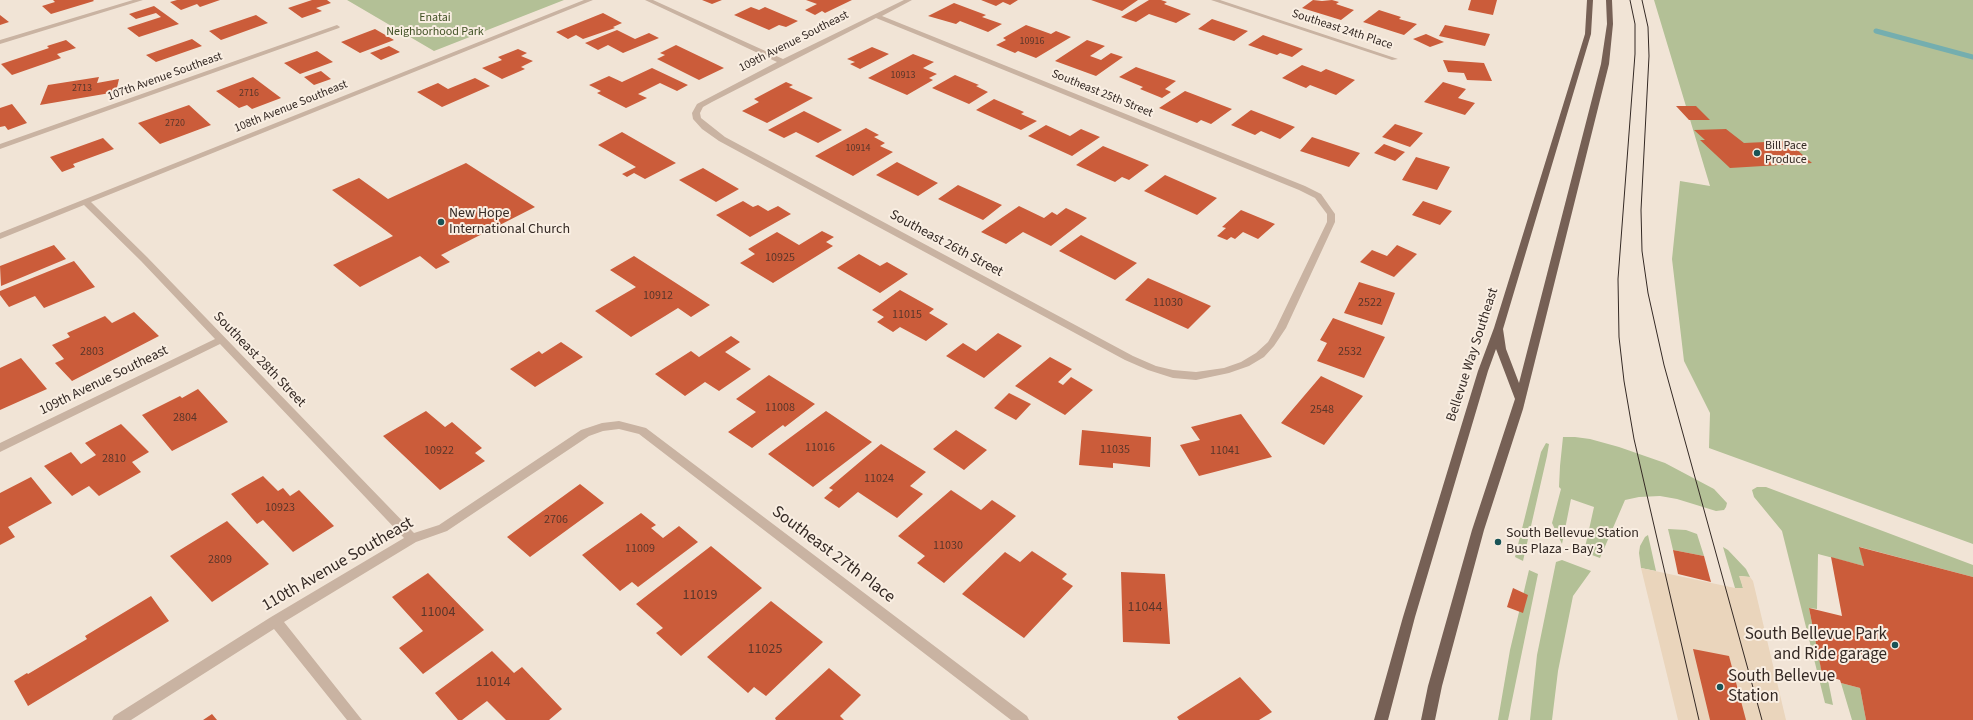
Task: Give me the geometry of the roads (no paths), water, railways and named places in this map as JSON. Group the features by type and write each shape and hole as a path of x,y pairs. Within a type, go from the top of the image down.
{"main road":[{"name":"Bellevue Way Southeast","path":"1381,720 1409,617 1483,371 1499,328 1581,60 1588,34 1590,0"},
{"path":"1428,720 1435,686 1478,530 1520,398 1605,64 1610,24 1609,0"},
{"path":"1499,328 1501,349 1520,398"}],"street":[{"path":"0,42 140,0"},
{"name":"108th Avenue Southeast","path":"0,236 590,0"},
{"path":"648,0 783,62"},
{"name":"109th Avenue Southeast","path":"696,113 700,106 709,100 909,0"},
{"name":"Southeast 24th Place","path":"1214,0 1394,59"},
{"name":"Southeast 25th Street","path":"876,16 1295,185 1318,196"},
{"name":"107th Avenue Southeast","path":"0,147 337,27"},
{"name":"Southeast 26th Street","path":"696,113 697,119 705,127 722,139 1129,358 1152,368 1173,374 1196,376 1225,371 1244,364 1260,355 1271,344 1331,222 1332,214 1318,196"},
{"name":"Southeast 28th Street","path":"85,201 144,259 412,539"},
{"name":"109th Avenue Southeast","path":"0,448 221,340"},
{"name":"110th Avenue Southeast","path":"119,720 275,621 412,539 443,528 585,433 602,427 619,425"},
{"name":"Southeast 27th Place","path":"619,425 642,431 1022,720"},
{"path":"275,621 355,720"}],"waterway":[{"path":"1876,31 1973,57"}],"tram line":[{"path":"1630,0 1635,24 1635,54 1618,279 1619,337 1624,381 1634,439 1699,720"},
{"path":"1642,0 1648,27 1649,56 1641,210 1642,251 1648,293 1664,365 1762,720"}],"place":[{"name":"Bill Pace Produce","path":"1757,153"},
{"name":"New Hope International Church","path":"441,222"},
{"name":"South Bellevue Station Bus Plaza - Bay 3","path":"1498,542"},
{"name":"South Bellevue Park and Ride garage","path":"1895,645"},
{"name":"South Bellevue Station","path":"1720,687"}],"park label":[{"name":"Enatai Neighborhood Park","path":"435,25"}]}
